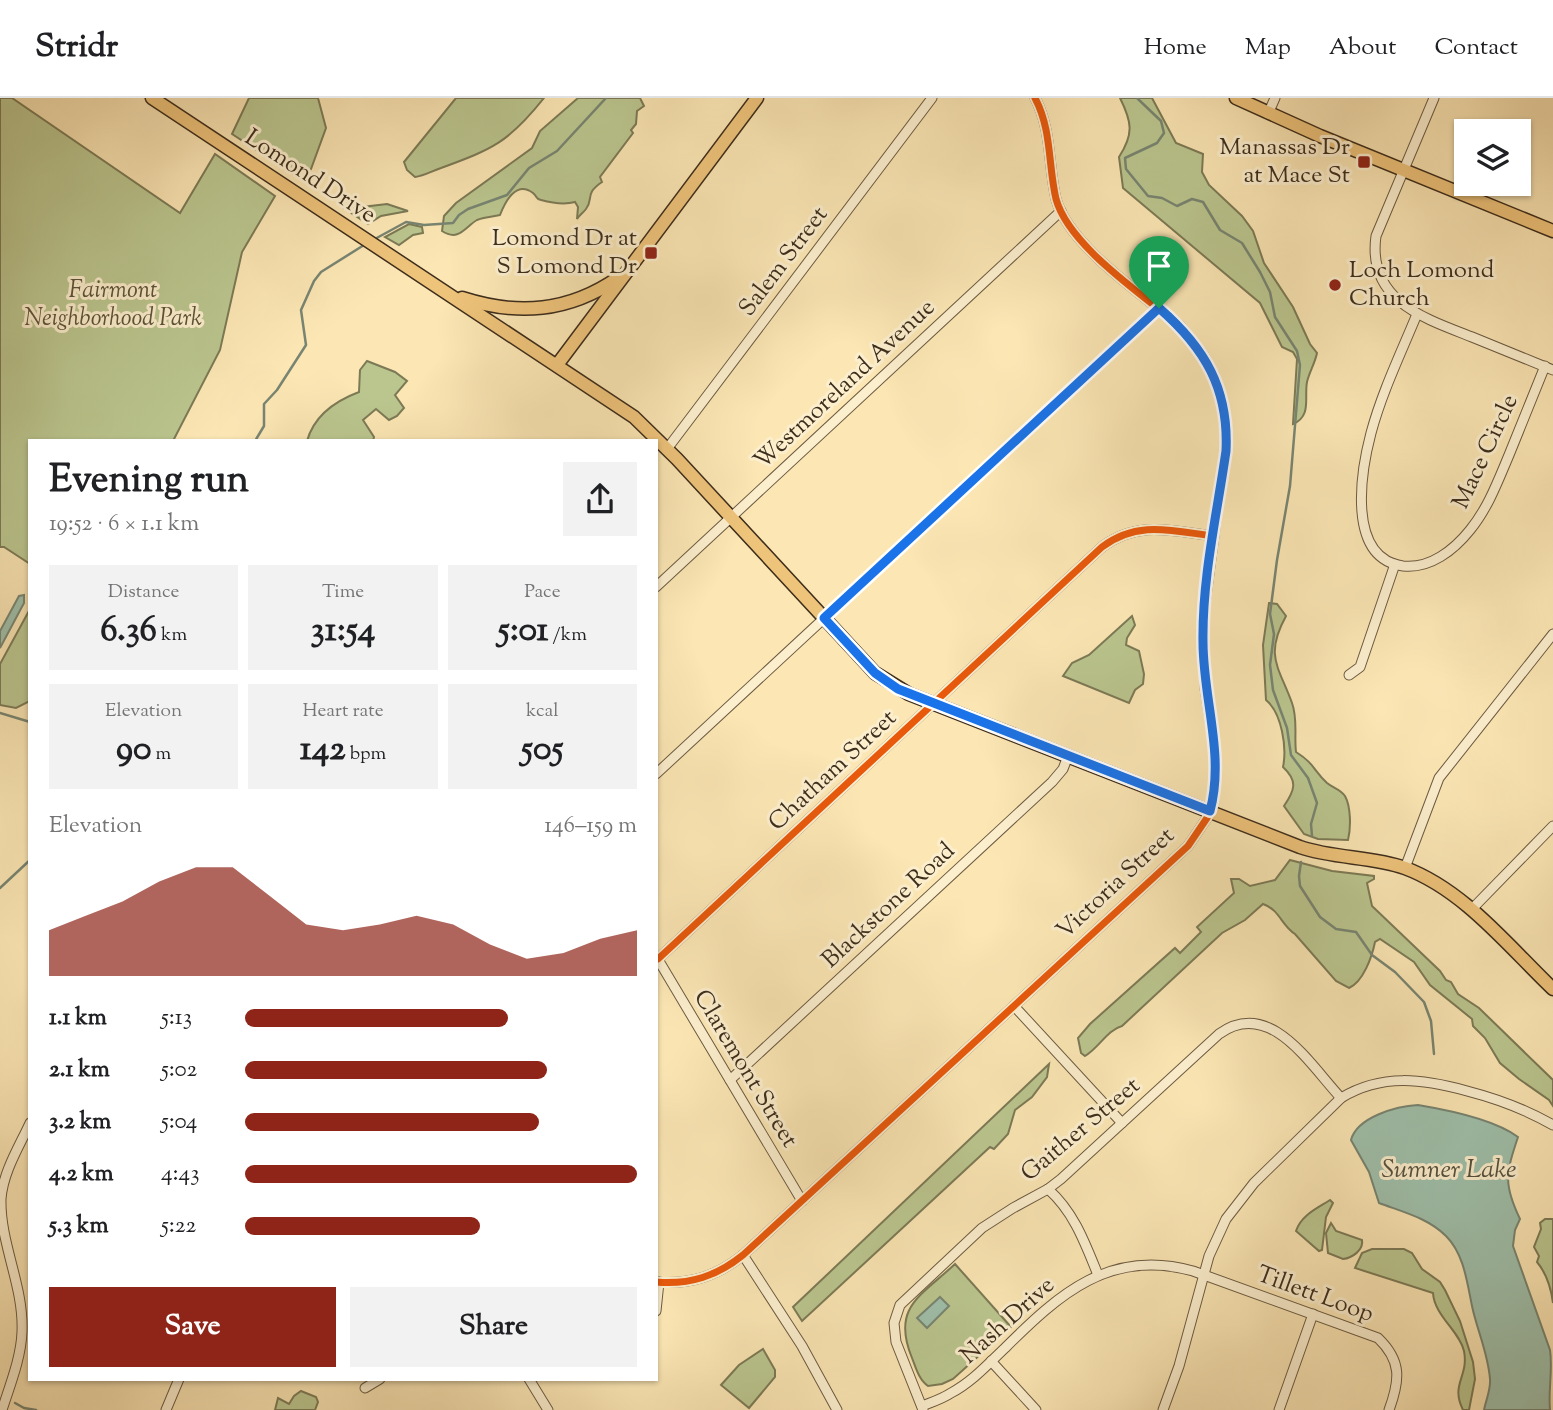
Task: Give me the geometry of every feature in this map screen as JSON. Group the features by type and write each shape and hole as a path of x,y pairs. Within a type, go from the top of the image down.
{"main road":[{"name":"Lomond Drive","path":"152,98 557,365 757,98"},
{"path":"1236,98 1320,136 1553,231"},
{"name":"Lomond Drive","path":"444,290 497,307 536,309 578,299 627,271"},
{"path":"557,365 634,417 657,439"},
{"path":"658,440 875,673 887,682 934,704 1305,849 1328,856 1376,861 1405,868 1435,883 1471,910 1553,989"}],"street":[{"name":"Salem Street","path":"667,449 932,98"},
{"name":"Victoria Street","path":"658,1282 686,1281 711,1276 743,1255 1188,846 1210,811 1215,789 1216,758 1205,688 1203,642 1205,596 1226,451 1223,406 1214,375 1204,356 1180,326 1084,245 1061,211 1056,199 1047,132 1035,98"},
{"path":"1268,114 1275,98"},
{"path":"1434,98 1377,236 1376,260 1388,290 1417,314 1549,368"},
{"name":"Westmoreland Avenue","path":"658,585 1061,211"},
{"path":"658,773 1159,308"},
{"path":"1349,675 1360,667 1395,564 1379,555 1367,539 1361,519 1363,491 1371,433 1417,314"},
{"name":"Mace Circle","path":"1395,564 1411,566 1436,559 1458,544 1472,528 1491,497 1549,368"},
{"name":"Chatham Street","path":"658,957 1111,541 1132,531 1147,529 1213,536"},
{"path":"1405,868 1438,778 1553,634"},
{"name":"Blackstone Road","path":"730,1080 1052,782 1063,769 1068,756"},
{"path":"1471,910 1553,826"},
{"name":"Claremont Street","path":"658,960 802,1201"},
{"path":"1014,1006 1122,1123"},
{"name":"Gaither Street","path":"922,1408 896,1342 894,1323 900,1305 988,1223 1048,1189 1219,1034 1244,1023 1267,1025 1281,1033 1341,1098"},
{"path":"1163,1410 1179,1366 1203,1275 1217,1237 1240,1198 1341,1098 1358,1089 1392,1080 1427,1081 1516,1106 1553,1125"},
{"path":"2,1410 19,1352 22,1329 19,1296 3,1227 1,1197 6,1174 28,1127"},
{"path":"1048,1189 1074,1219 1098,1275"},
{"path":"743,1255 802,1346 837,1410"},
{"name":"Nash Drive","path":"922,1408 952,1393 991,1361 1049,1305 1069,1290 1098,1275 1114,1269 1147,1264 1177,1266 1203,1275"},
{"name":"Tillett Loop","path":"1203,1275 1370,1334 1390,1351 1394,1359 1397,1379 1389,1410"},
{"path":"1279,1410 1313,1314"},
{"path":"991,1361 1036,1410"},
{"path":"166,1410 179,1381"},
{"path":"365,1388 377,1381"},
{"path":"530,1381 548,1410"}],"green space":[{"name":"Fairmont Neighborhood Park","path":"0,98 12,98 180,213 215,154 275,196 242,252 220,350 174,439 28,439 28,563 0,547"},
{"path":"249,98 318,98 326,128 311,169 302,180 232,134"},
{"path":"456,98 544,98 520,125 499,142 474,155 415,177 407,170 404,162"},
{"path":"578,98 640,98 644,106 637,111 636,124 631,130 633,133 600,177 602,182 593,190 588,205 577,219 578,207 575,202 545,201 521,189 512,194 500,215 477,220 457,234 442,231 444,216 456,203 532,148 540,131"},
{"path":"1120,98 1152,98 1176,143 1203,154 1202,172 1209,185 1242,216 1253,231 1264,263 1293,307 1317,353 1307,382 1305,411 1299,421 1293,424 1297,359 1293,352 1282,347 1260,303 1123,188 1119,157 1130,128"},
{"path":"387,204 408,211 381,216 368,224 345,209"},
{"path":"409,224 422,227 423,233 413,235 399,245 385,237"},
{"path":"367,361 395,372 407,381 395,395 404,408 389,420 376,409 363,420 374,439 308,439 315,424 327,410 359,392 360,370"},
{"path":"1269,603 1277,604 1286,616 1279,630 1275,652 1294,709 1296,752 1307,760 1327,783 1345,796 1350,818 1348,840 1318,839 1304,834 1284,806 1291,795 1293,781 1283,767 1284,741 1276,713 1266,700 1263,645"},
{"path":"28,613 28,702 16,708 0,705 0,664"},
{"path":"1132,616 1135,625 1126,645 1139,651 1144,674 1143,684 1135,690 1129,703 1063,676 1072,663 1089,655"},
{"path":"1290,860 1332,871 1374,876 1374,879 1367,883 1372,906 1451,982 1458,994 1479,1008 1553,1080 1553,1106 1549,1100 1500,1063 1485,1038 1473,1026 1472,1019 1430,985 1414,962 1380,939 1375,942 1363,975 1349,988 1336,981 1277,914 1263,904 1245,920 1222,933 1090,1053 1085,1056 1081,1053 1078,1038 1090,1024 1175,948 1180,953 1201,932 1197,927 1234,893 1231,879 1239,879 1250,886 1275,880"},
{"path":"1049,1064 1047,1077 1032,1097 1015,1110 1008,1134 994,1149 990,1147 802,1321 793,1307"},
{"path":"1330,1200 1333,1203 1326,1217 1322,1250 1319,1251 1296,1231 1306,1216"},
{"path":"1545,1219 1553,1219 1553,1303 1548,1281 1537,1262 1539,1256 1534,1247 1541,1229 1540,1223"},
{"path":"1331,1223 1336,1231 1362,1240 1357,1253 1343,1259 1328,1253 1326,1233"},
{"path":"1372,1249 1404,1249 1412,1253 1422,1269 1440,1282 1445,1290 1460,1321 1473,1362 1475,1379 1469,1410 1463,1410 1458,1393 1465,1360 1462,1344 1438,1309 1433,1293 1355,1268 1362,1253"},
{"path":"955,1264 1011,1327 953,1379 928,1386 918,1374 906,1341 907,1314 921,1294"},
{"path":"763,1349 775,1370 775,1377 749,1408 721,1385 739,1365"},
{"path":"301,1391 316,1397 318,1402 315,1410 275,1410 278,1398 289,1404"}],"water":[{"path":"24,595 24,603 0,648 0,631 19,596"},
{"name":"Sumner Lake","path":"1418,1105 1484,1120 1518,1137 1508,1178 1511,1196 1520,1219 1513,1246 1550,1350 1550,1410 1484,1410 1490,1387 1489,1369 1457,1251 1446,1236 1431,1225 1379,1203 1369,1172 1351,1140 1361,1125 1369,1119 1389,1110"},
{"path":"940,1297 949,1306 927,1328 917,1318"}],"waterway":[{"path":"373,240 406,222 424,225 453,223 468,209 507,195 529,168 557,151 606,98"},
{"path":"1137,98 1161,121 1164,133 1157,143 1125,158 1126,169 1148,196 1162,198 1177,206 1192,199 1203,202 1220,230 1242,243 1270,292 1275,317 1297,351 1300,365 1290,486 1270,614 1274,634 1270,665 1273,690 1287,728 1291,755 1308,778 1317,803 1311,824 1312,836"},
{"path":"256,439 264,426 264,404 277,390 306,345 301,310 314,281 321,272 364,245"},
{"path":"0,713 28,721"},
{"path":"0,888 28,862"},
{"path":"1301,862 1300,886 1320,917 1336,929 1356,932 1372,955 1395,972 1424,1002 1431,1021 1434,1054"},
{"path":"15,1403 36,1410"}],"cycle path":[{"path":"658,1282 702,1278 743,1255 1188,846 1207,818 1215,789 1216,758 1205,688 1203,619 1226,444 1223,406 1214,375 1204,356 1180,326 1109,268 1091,251 1064,217 1056,199 1047,135 1035,98"},
{"path":"658,959 1102,547 1129,533 1142,530 1169,530 1213,536"}],"place":[{"name":"Manassas Dr at Mace St","path":"1364,162"},
{"name":"Lomond Dr at S Lomond Dr","path":"651,253"},
{"name":"Loch Lomond Church","path":"1335,285"}],"route":[{"path":"1159,308 1180,326 1204,356 1219,389 1226,425 1226,451 1203,619 1205,688 1216,758 1215,789 1210,811 898,689 875,673 824,618 1159,308"}]}
